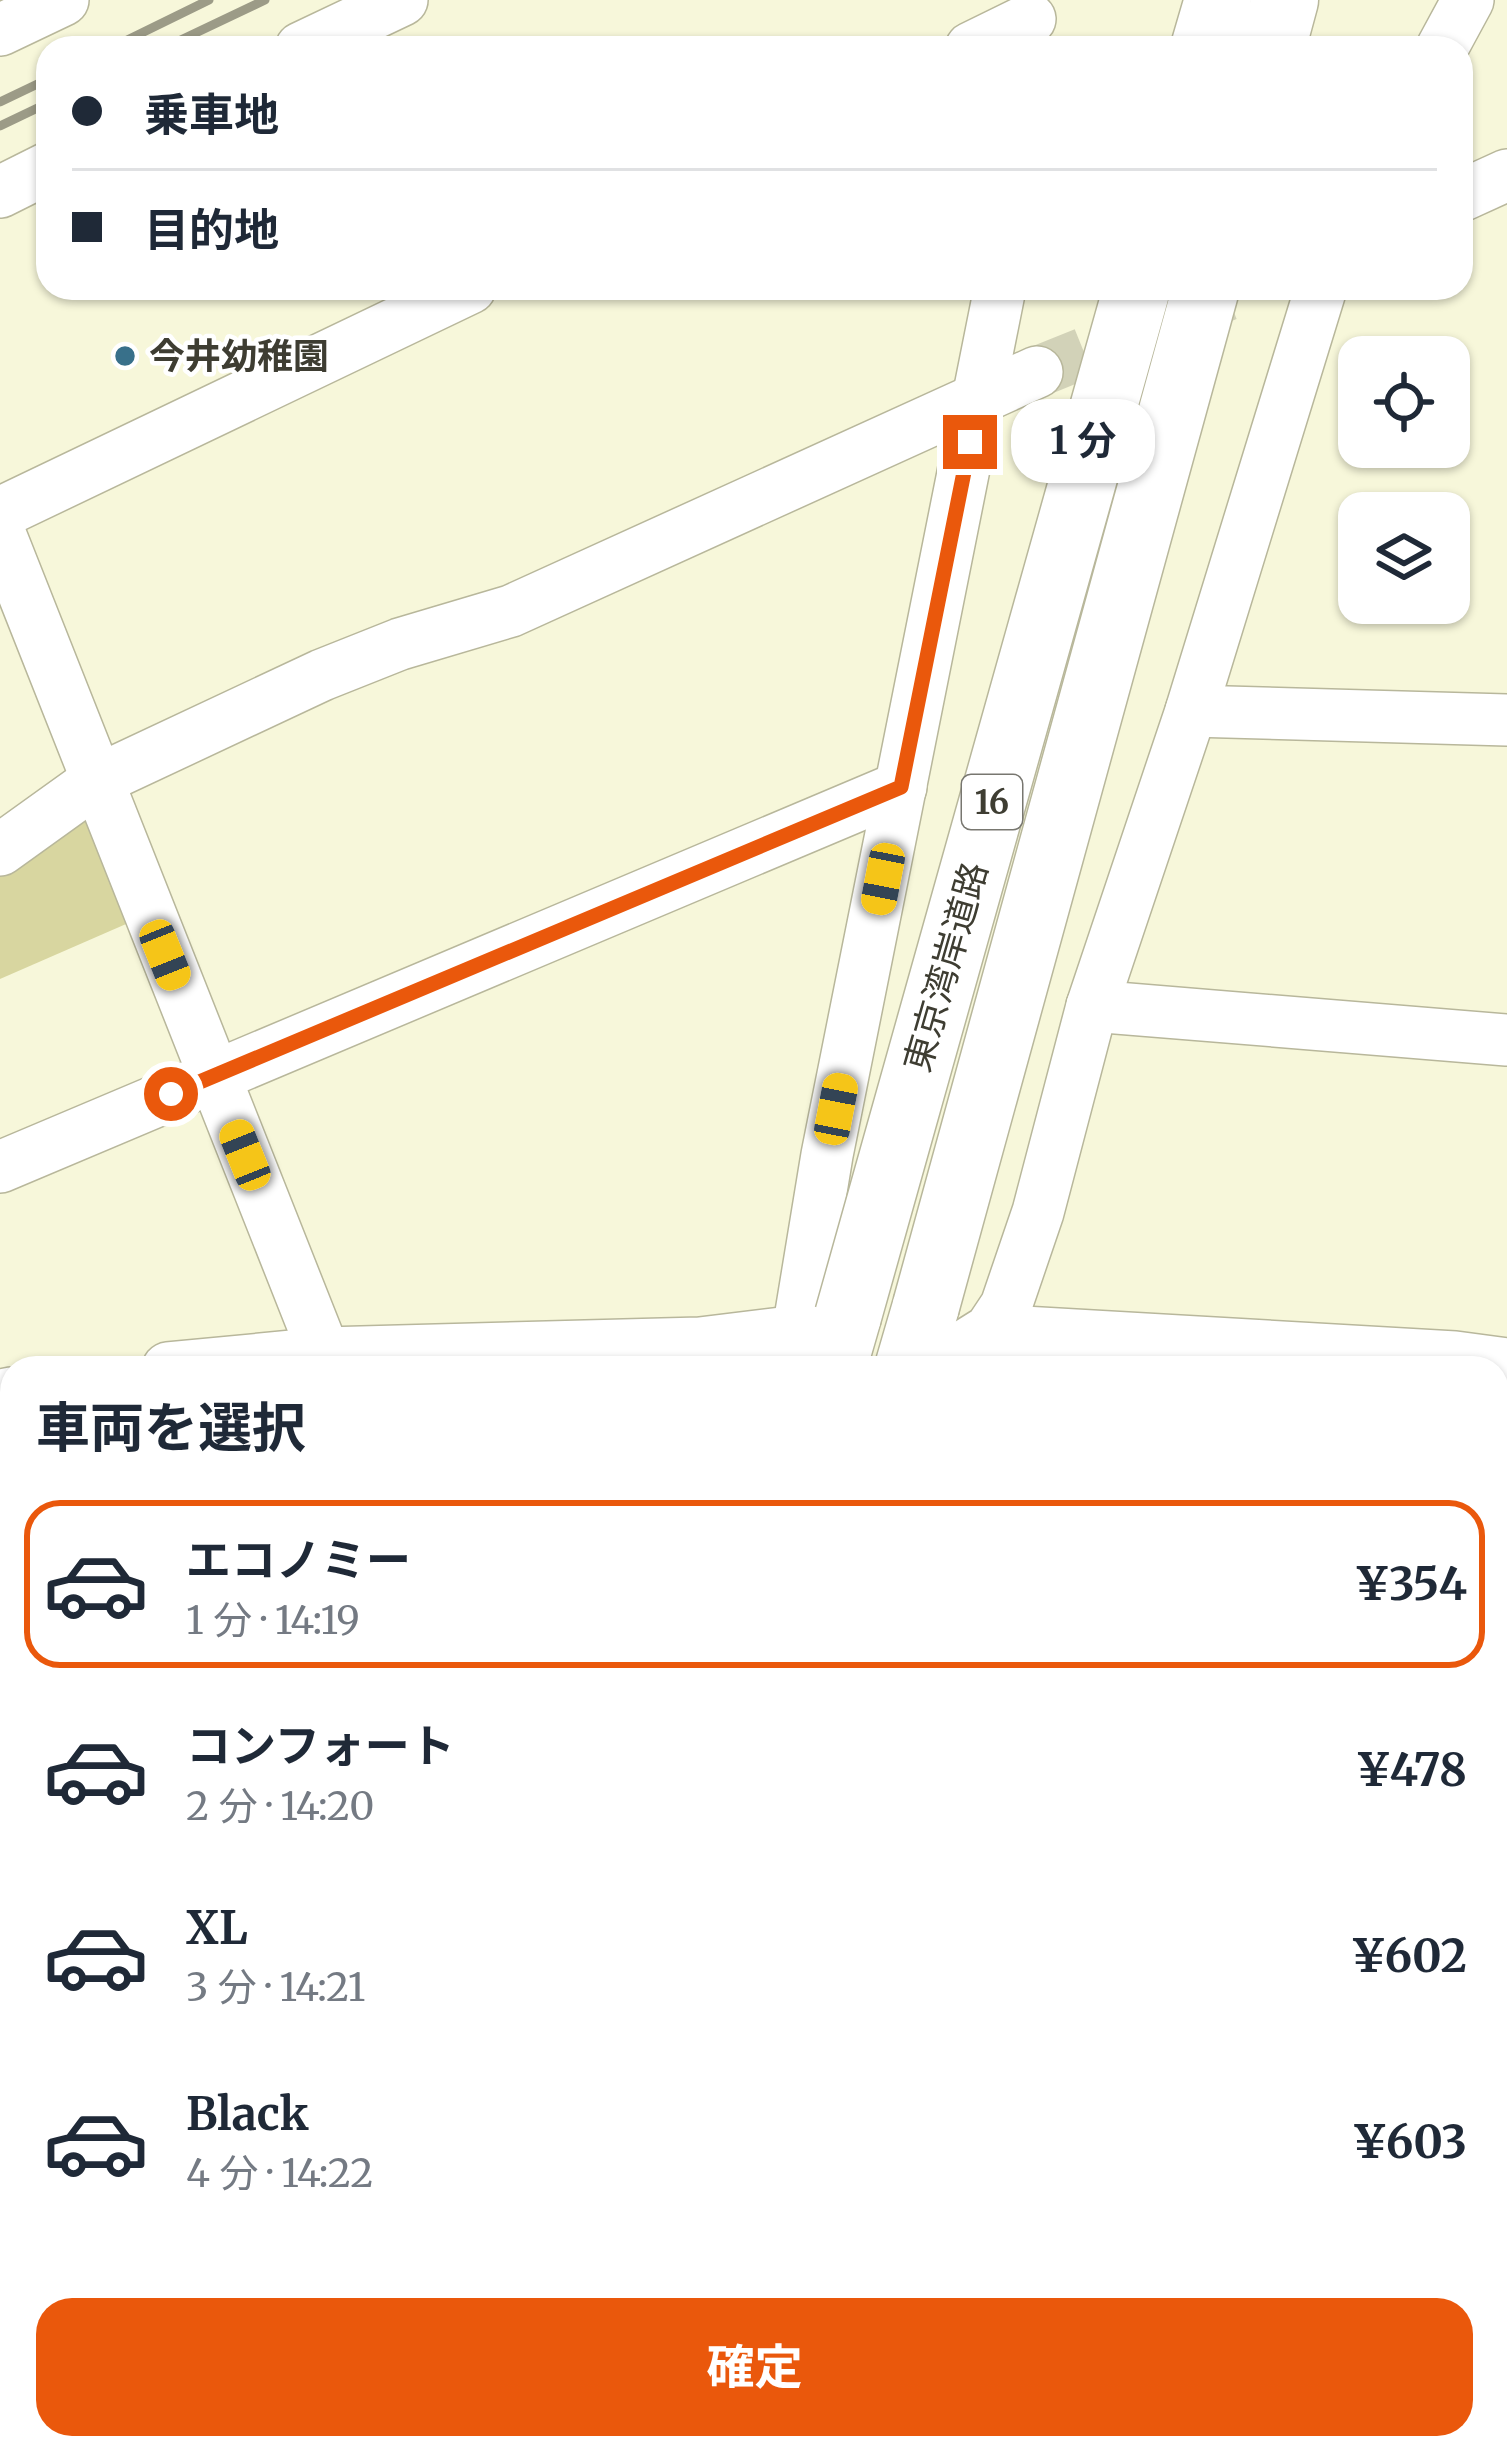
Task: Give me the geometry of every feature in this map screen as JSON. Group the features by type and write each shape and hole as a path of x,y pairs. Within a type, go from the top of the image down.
{"highway":[{"name":"東京湾岸道路","path":"829,1343 1133,300"},
{"name":"東京湾岸道路","path":"915,1344 1203,300"}],"street":[{"path":"326,36 402,0"},
{"path":"1448,36 1468,0"},
{"path":"999,36 1032,22"},
{"path":"0,192 36,174"},
{"path":"1473,191 1507,176"},
{"path":"0,513 445,300"},
{"path":"285,1356 829,1343 826,1156 998,300"},
{"path":"915,1344 966,1345 990,1330 1006,1306 1038,1212 1092,1006 1191,712 1317,300"},
{"path":"0,850 96,781 322,675 400,644 511,611 1037,372"},
{"path":"0,534 324,1352"},
{"path":"1191,712 1507,720"},
{"path":"0,1166 901,787"},
{"path":"1092,1006 1507,1040"},
{"path":"990,1330 1438,1356"}],"shaded area":[{"path":"96,781 149,914 0,979 0,850"}],"tunnel":[{"path":"1037,372 1215,300"}],"railway":[{"path":"136,36 209,0"},
{"path":"189,36 265,0"},
{"path":"0,102 36,85"},
{"path":"0,126 36,109"}],"place":[{"name":"今井幼稚園","path":"125,356"}],"route":[{"path":"171,1094 901,787 970,442"}]}
